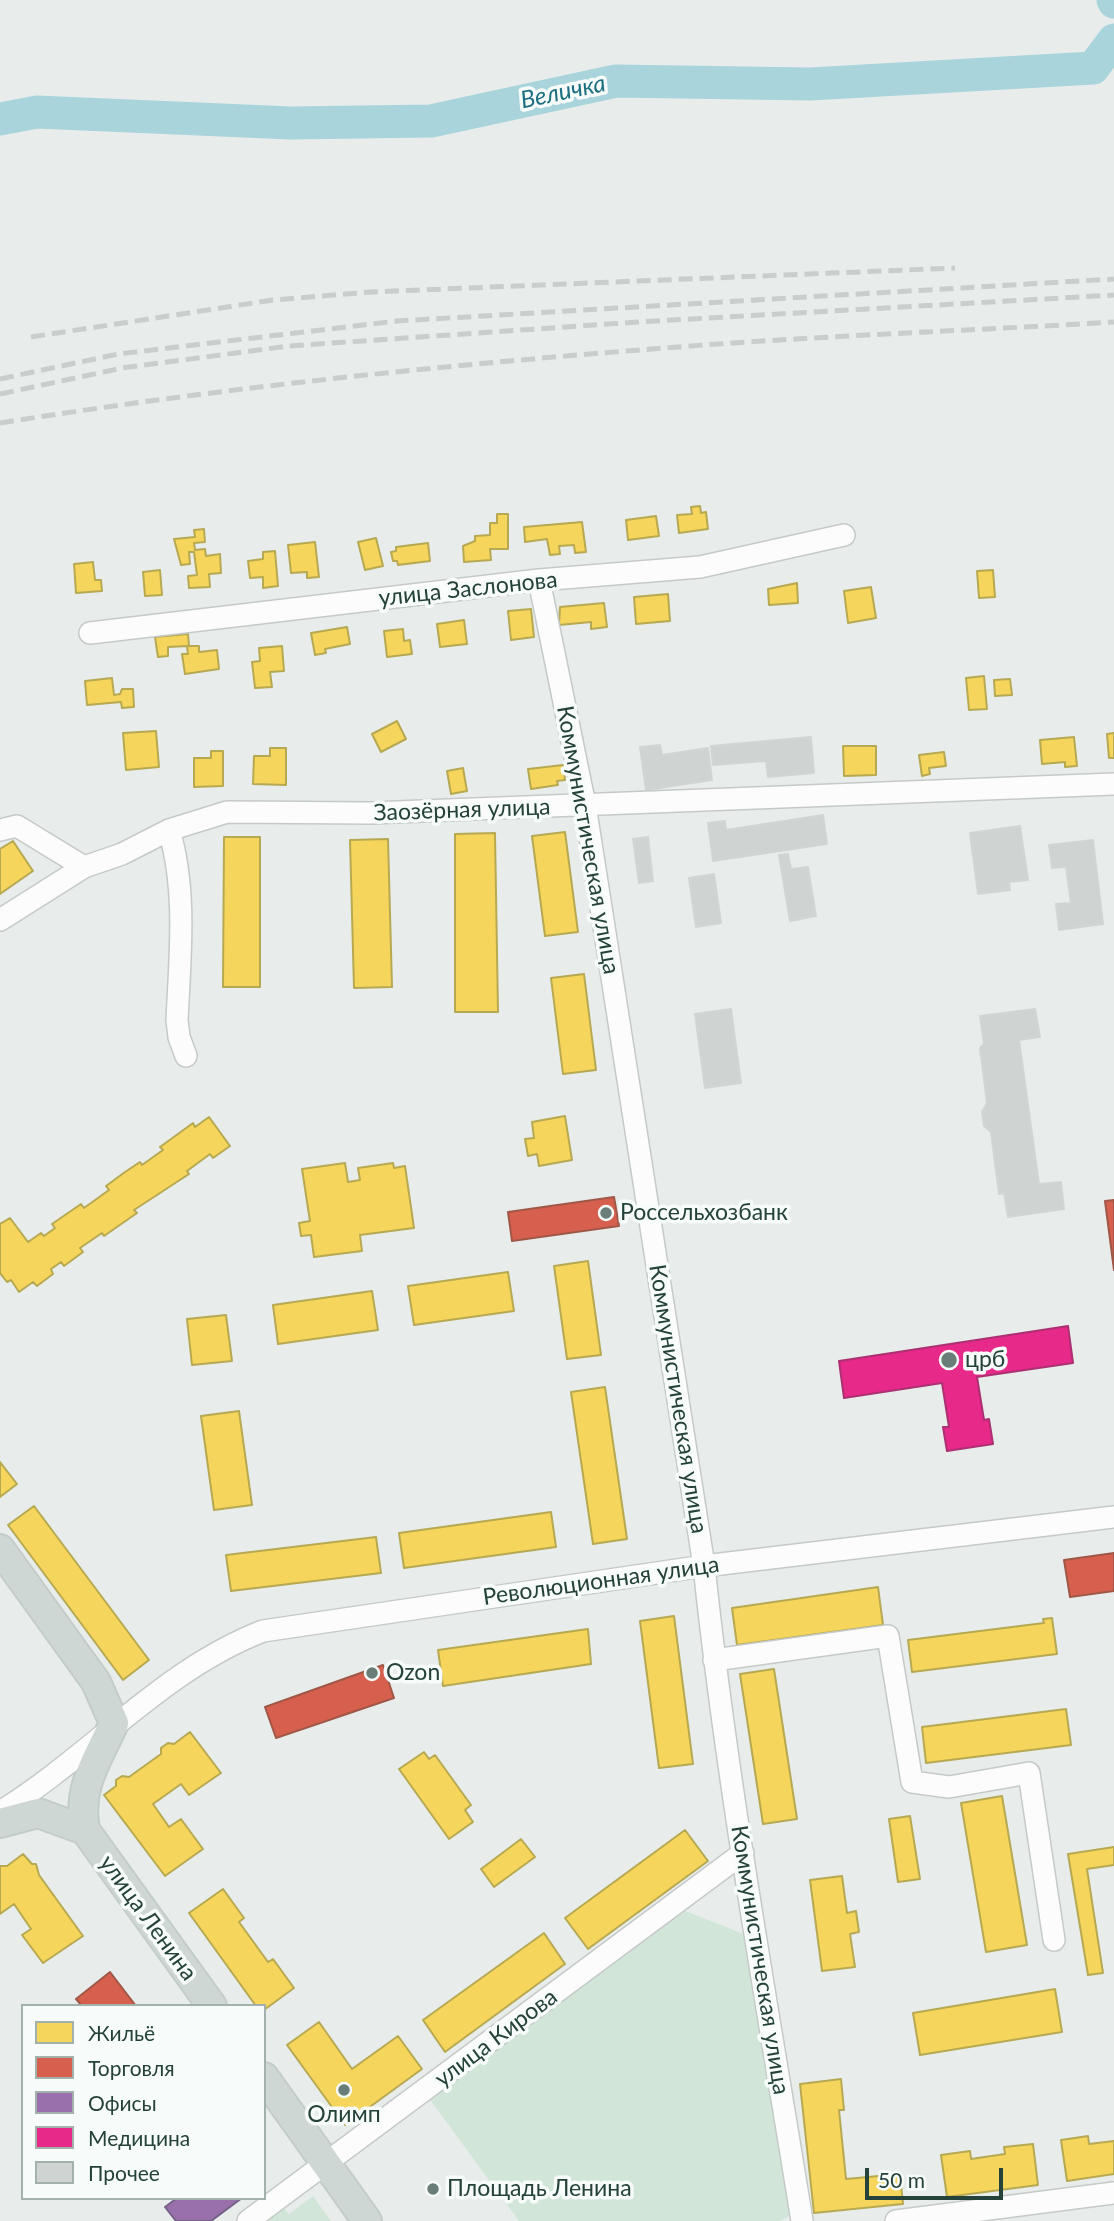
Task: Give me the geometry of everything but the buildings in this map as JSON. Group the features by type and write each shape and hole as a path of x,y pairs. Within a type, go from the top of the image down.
{"main road":[{"path":"0,1549 96,1682 114,1723 83,1791 80,1807 85,1830"},
{"path":"0,1823 38,1813 85,1830"},
{"name":"улица Ленина","path":"85,1830 211,2004"},
{"path":"266,2080 367,2221"}],"street":[{"name":"улица Заслонова","path":"90,633 539,580 700,567 844,535"},
{"name":"Коммунистическая улица","path":"539,580 585,805 704,1566 714,1660 743,1853 802,2221"},
{"name":"Заозёрная улица","path":"0,920 84,867 122,854 169,830 227,812 371,813 1114,784"},
{"path":"0,812 8,828 84,867"},
{"path":"169,830 178,859 180,883 177,1020 178,1038 186,1056"},
{"name":"Революционная улица","path":"0,1812 66,1764 114,1723 227,1645 263,1631 704,1566 1114,1517"},
{"path":"714,1660 888,1636 912,1782 949,1787 1029,1773 1054,1940"},
{"name":"улица Кирова","path":"248,2221 327,2165 743,1853"},
{"path":"896,2221 1114,2193"}],"green space":[{"path":"683,1910 751,1937 789,2216 780,2221 519,2221 428,2097"},
{"path":"313,2196 331,2221 259,2221 281,2205 289,2214"}],"waterway":[{"name":"Величка","path":"0,119 37,112 291,123 431,121 616,81 810,84 1093,68 1114,40"}],"railway":[{"path":"31,337 273,300 371,292 955,268"},
{"path":"0,379 118,354 397,321 1114,279"},
{"path":"0,394 122,368 289,346 638,322 1114,295"},
{"path":"0,423 249,388 498,362 777,340 1114,322"}],"place":[{"name":"Россельхозбанк","path":"606,1213"},
{"name":"црб","path":"949,1360"},
{"name":"Ozon","path":"372,1673"},
{"name":"Олимп","path":"344,2090"},
{"name":"Площадь Ленина","path":"433,2189"}]}
